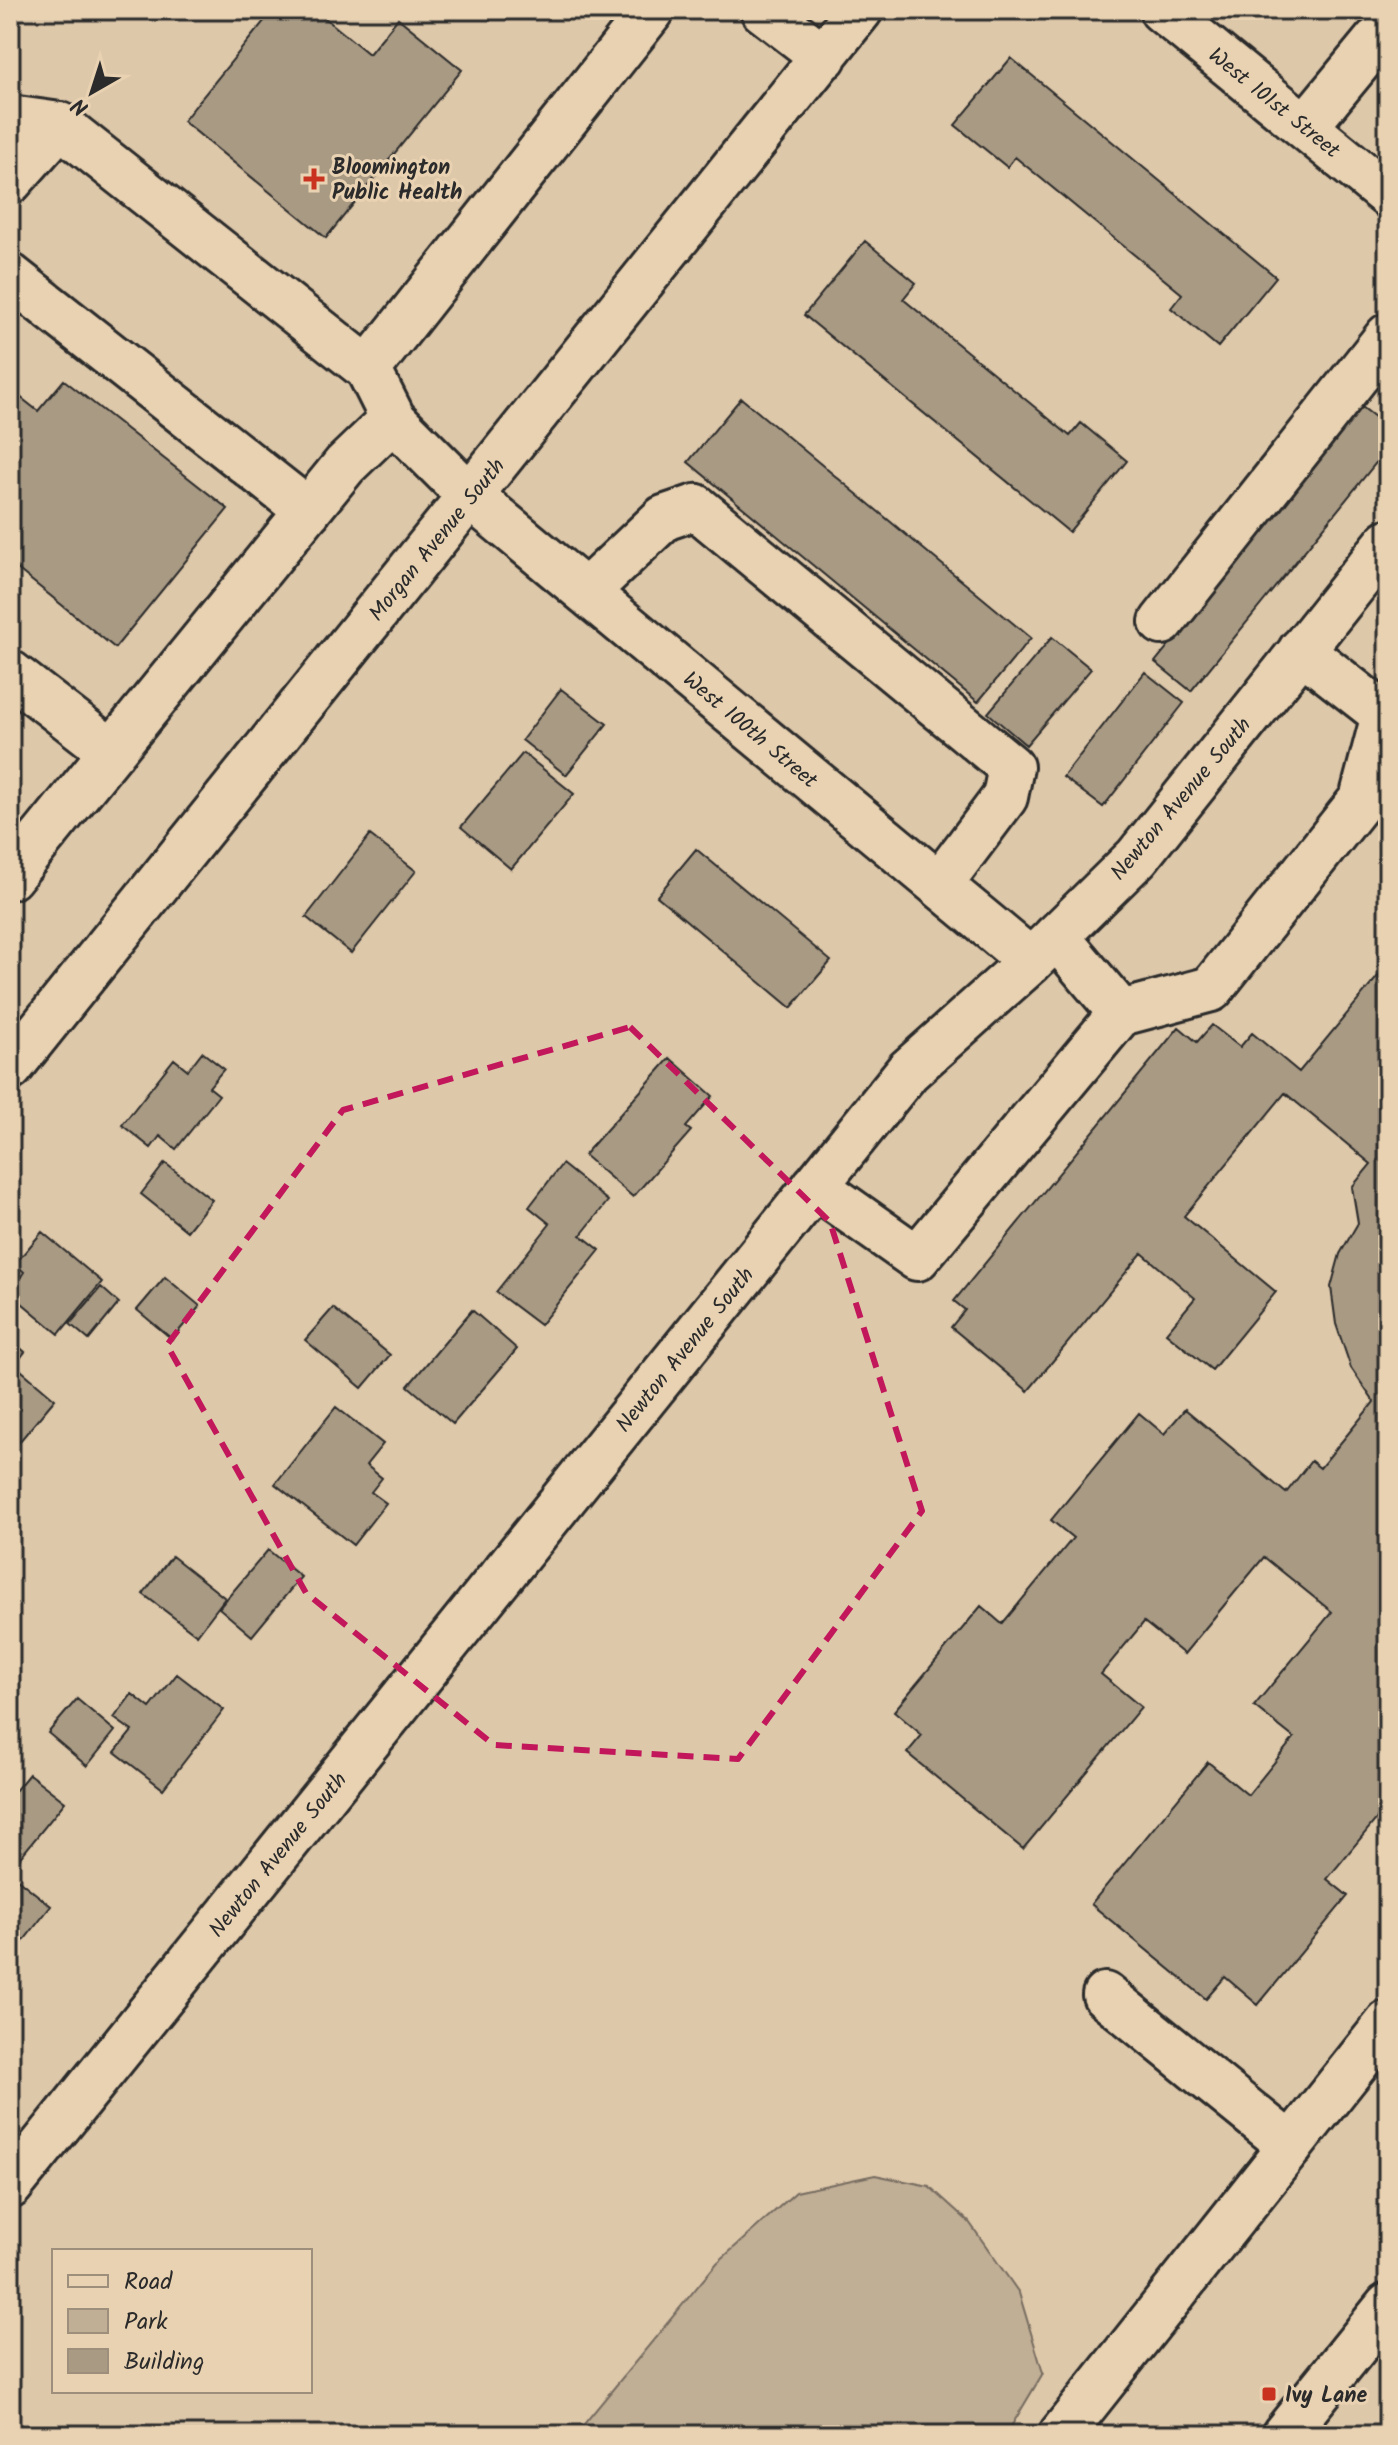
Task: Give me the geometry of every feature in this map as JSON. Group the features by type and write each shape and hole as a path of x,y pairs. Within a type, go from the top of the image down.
{"street":[{"path":"10,118 60,125 368,369 652,10"},
{"path":"763,10 824,57"},
{"name":"Morgan Avenue South","path":"10,1068 860,10"},
{"name":"West 101st Street","path":"1162,10 1388,195"},
{"path":"1305,127 1376,41 1388,44"},
{"path":"10,181 60,125"},
{"path":"10,276 308,511"},
{"path":"1162,622 1388,336"},
{"name":"West 100th Street","path":"368,369 393,419 470,496 939,885 1044,949 1121,1013"},
{"path":"10,877 345,465 393,419"},
{"path":"586,592 664,518 696,507 999,757 1011,767 1005,797 939,885"},
{"name":"Newton Avenue South","path":"10,2186 908,1071 1044,949 1137,857 1388,542"},
{"path":"815,1186 917,1258 1121,1013 1211,989 1375,803 1386,714 1301,650"},
{"path":"10,673 112,752"},
{"path":"1105,1995 1291,2146"},
{"path":"1061,2435 1388,2023"},
{"path":"1284,2435 1388,2306"}],"highlighted area":[{"path":"630,1027 830,1222 922,1511 738,1759 494,1745 306,1593 167,1345 343,1110"}],"green space":[{"path":"875,2175 929,2186 969,2222 1019,2293 1043,2373 1006,2435 575,2435 717,2263 796,2192"}],"building":[{"name":"Bloomington Public Health","path":"273,10 315,10 369,54 398,18 462,70 326,238 183,121"},
{"path":"1011,58 1276,277 1218,347 1171,308 1182,294 1015,157 1007,167 955,125"},
{"path":"865,241 916,283 903,299 1070,436 1081,423 1127,461 1069,532 804,315"},
{"path":"64,380 228,509 115,648 10,563 10,389 38,411"},
{"path":"741,398 1031,638 978,702 688,462"},
{"path":"1362,407 1388,427 1388,448 1191,691 1155,662"},
{"path":"1052,637 1091,669 1026,745 988,713"},
{"path":"1145,672 1184,703 1103,807 1063,777"},
{"path":"561,689 607,724 566,775 522,740"},
{"path":"523,753 574,794 511,869 461,827"},
{"path":"370,835 416,871 351,953 306,917"},
{"path":"696,849 831,961 791,1008 657,896"},
{"path":"1388,964 1388,1805 1327,1879 1348,1896 1258,2005 1225,1977 1206,1999 1091,1904 1208,1762 1248,1795 1294,1738 1254,1706 1332,1612 1264,1557 1184,1654 1144,1622 1101,1674 1141,1707 1023,1849 907,1753 922,1735 894,1711 981,1606 1002,1624 1073,1538 1051,1520 1139,1413 1164,1434 1185,1409 1286,1493 1311,1461 1320,1468 1374,1402 1351,1368 1336,1324 1331,1287 1340,1254 1358,1223 1352,1187 1371,1164 1285,1093 1184,1216 1276,1292 1212,1370 1166,1333 1195,1298 1142,1253 1028,1391 951,1327 965,1310 954,1301 1179,1027 1197,1042 1212,1025 1240,1047 1252,1033 1299,1072"},
{"path":"202,1052 224,1069 209,1087 219,1095 176,1149 160,1136 151,1148 122,1125 174,1059 188,1070"},
{"path":"670,1058 713,1096 686,1127 691,1131 633,1197 584,1155"},
{"path":"165,1163 212,1200 187,1231 141,1194"},
{"path":"562,1164 608,1201 581,1235 600,1250 540,1325 496,1292 550,1224 529,1207"},
{"path":"42,1232 102,1282 59,1334 10,1293 24,1272 15,1264"},
{"path":"165,1277 200,1306 172,1339 137,1310"},
{"path":"101,1287 119,1303 89,1340 70,1324"},
{"path":"333,1308 390,1355 362,1388 305,1340"},
{"path":"472,1310 517,1349 453,1424 408,1386"},
{"path":"10,1339 25,1352 15,1365 55,1399 10,1453"},
{"path":"336,1407 383,1444 366,1465 382,1478 371,1492 386,1503 353,1545 275,1484"},
{"path":"268,1550 301,1577 252,1636 219,1608"},
{"path":"172,1556 225,1598 197,1635 143,1594"},
{"path":"177,1674 224,1710 163,1789 115,1752 132,1731 114,1718 132,1694 150,1708"},
{"path":"77,1699 115,1731 87,1766 48,1733"},
{"path":"29,1774 65,1802 10,1870 10,1797"},
{"path":"10,1875 51,1906 10,1958"}],"place":[{"name":"Bloomington Public Health","path":"314,179"},
{"name":"Ivy Lane","path":"1269,2394"}]}
